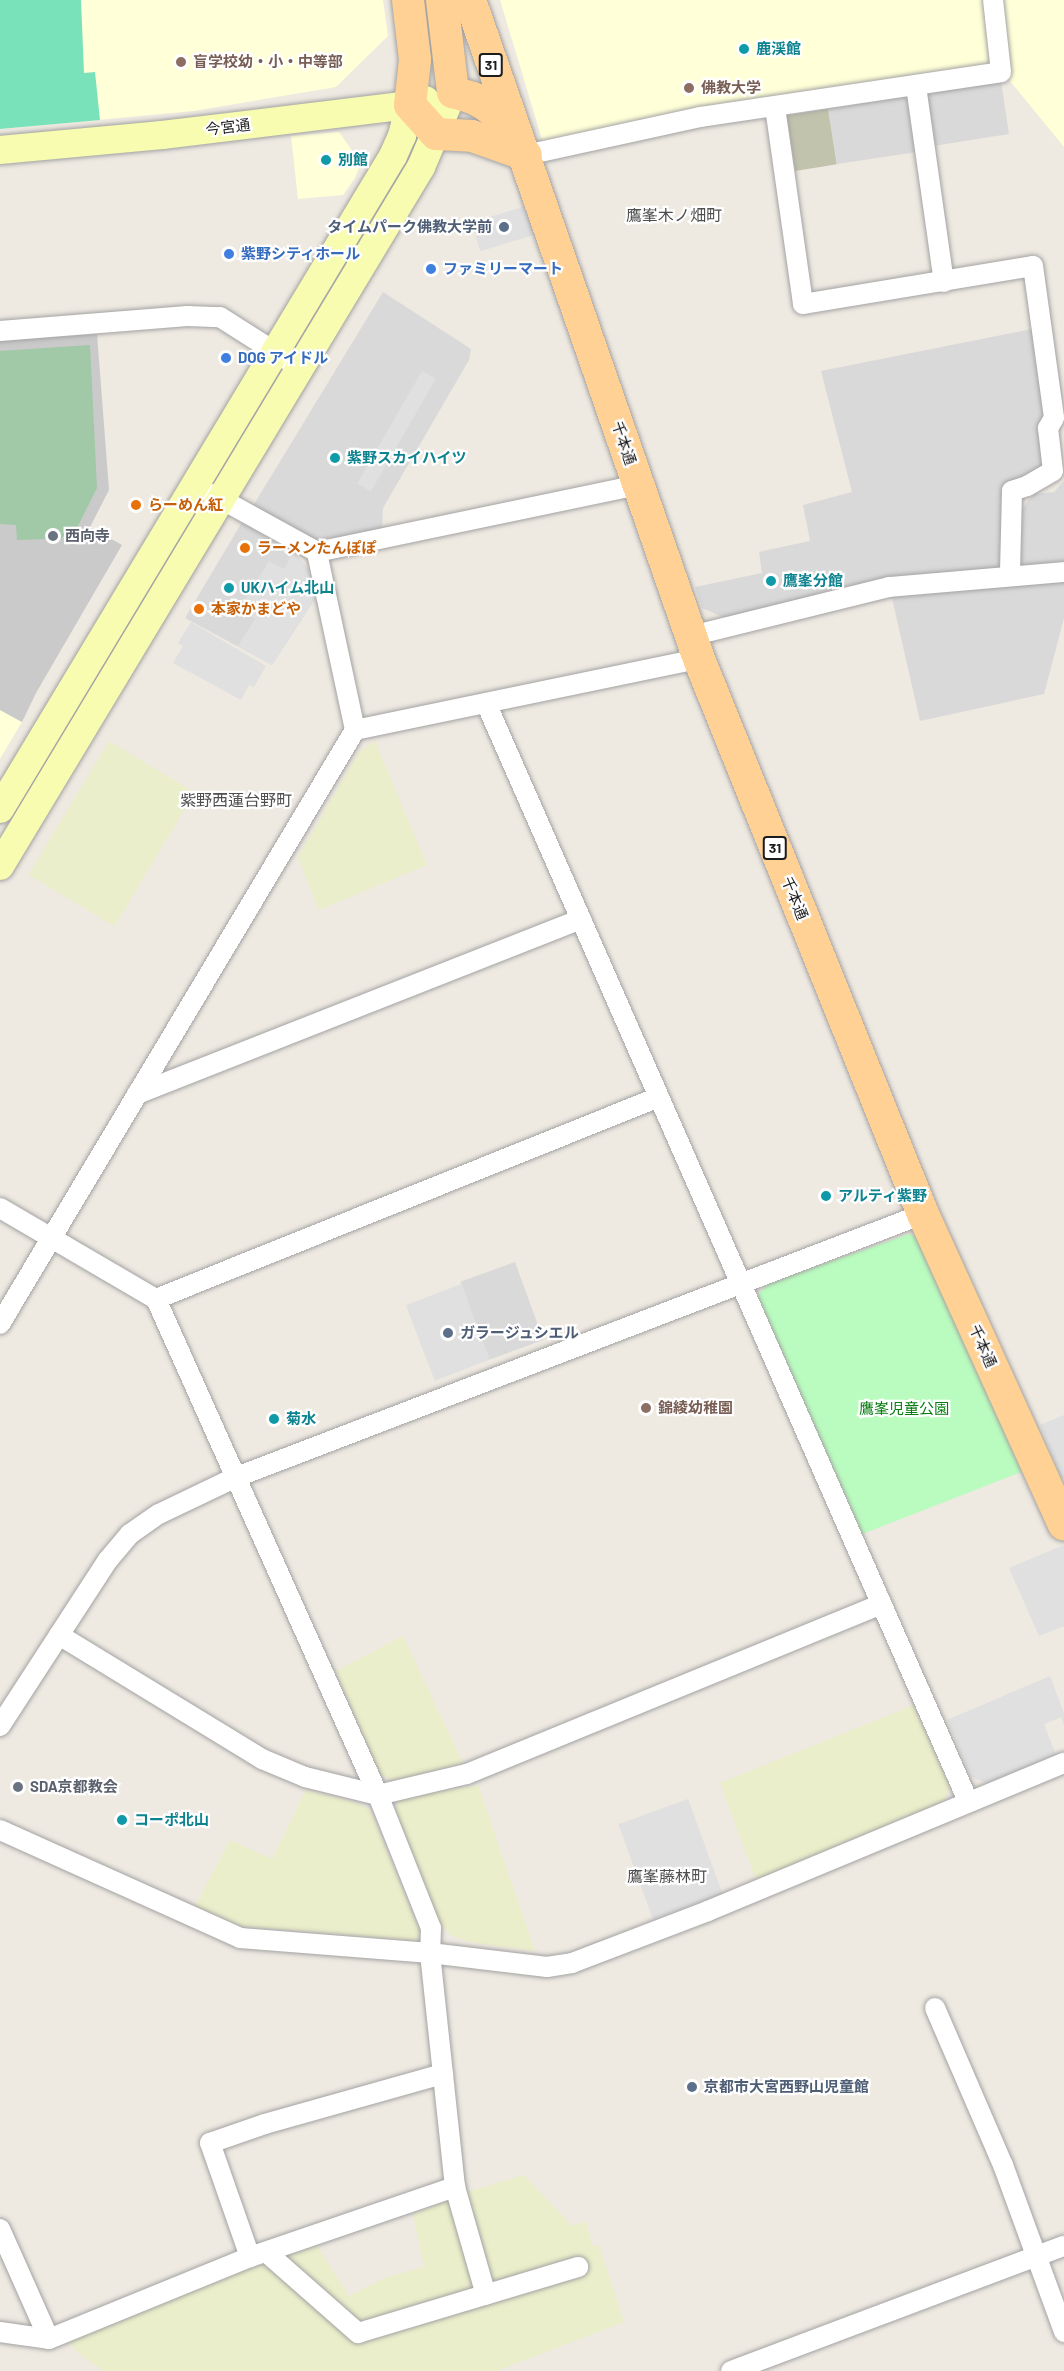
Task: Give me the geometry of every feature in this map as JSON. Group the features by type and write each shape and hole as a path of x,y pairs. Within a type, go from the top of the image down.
{"main road":[{"path":"408,0 415,60 410,105 436,134 520,142"},
{"path":"442,0 453,92"},
{"name":"31","path":"470,0 520,142"},
{"name":"31","path":"453,92 480,102 520,142"},
{"name":"千本通","path":"520,142 694,647 923,1214 1064,1525"}],"street":[{"path":"520,142 775,107 1001,72 993,0"},
{"path":"916,86 944,282"},
{"name":"今宮通","path":"0,150 162,135 410,105 453,92"},
{"path":"0,866 421,167 453,92"},
{"path":"0,808 393,156 402,136 410,105"},
{"path":"775,107 804,304 1033,266 1054,418 1048,428 1053,471 1028,486 1012,491 1010,575"},
{"path":"0,331 187,316 220,317 300,368"},
{"path":"195,484 317,552 639,485"},
{"path":"0,1324 355,730 317,552"},
{"path":"355,730 486,703 694,647 889,586 1064,572"},
{"path":"486,703 968,1801"},
{"path":"33,753 58,769"},
{"path":"137,1094 581,919"},
{"path":"156,1299 659,1098"},
{"path":"0,1208 156,1299 378,1796 431,1929 430,1953 455,2187 486,2295"},
{"path":"0,1726 108,1560 130,1534 159,1514 234,1478 923,1214"},
{"path":"58,1635 262,1760 306,1778 378,1796 467,1774 882,1604"},
{"path":"0,1830 240,1938 430,1953 547,1967 572,1963 708,1911 1064,1763"},
{"path":"935,2008 1004,2165 1064,2332"},
{"path":"443,2074 266,2124 210,2143 258,2255 358,2333 578,2267"},
{"path":"0,2332 50,2339 258,2255 455,2187"},
{"path":"0,2229 50,2339"},
{"path":"731,2371 1064,2246"}],"shaded area":[{"name":"盲学校幼・小・中等部","path":"0,0 383,0 388,36 336,87 194,111 0,129"},
{"name":"佛教大学","path":"500,0 989,0 998,68 544,146"},
{"path":"1001,0 1064,0 1064,147 1010,81"},
{"path":"1001,81 1009,134 933,146 926,96 930,93"},
{"path":"903,97 909,100 917,152 837,164 828,109"},
{"path":"828,109 837,164 795,171 787,116"},
{"name":"別館","path":"339,132 361,163 355,178 343,195 298,199 291,136"},
{"name":"タイムパーク佛教大学前","path":"529,205 538,234 480,251 472,223"},
{"path":"383,292 471,349 469,360 383,508 382,531 313,540 253,506"},
{"path":"1037,328 1048,465 1031,479 1007,483 1009,552 1005,562 994,574 725,618 702,608 695,587 762,573 759,552 810,541 803,505 852,492 821,371"},
{"name":"西向寺","path":"97,334 109,490 90,527 122,545 36,693 22,722 0,710 0,341"},
{"path":"90,345 97,488 72,538 17,540 16,525 0,524 0,351"},
{"path":"422,371 436,379 371,492 357,484"},
{"path":"1064,481 1064,567 1018,570 1016,517 1033,494 1054,492"},
{"path":"242,522 295,554 310,571 315,599 272,665 185,618"},
{"path":"293,553 310,571 315,599 272,665 238,646 255,619 239,610 269,561 284,569"},
{"path":"1064,577 1064,618 1044,694 920,721 891,594"},
{"path":"191,622 266,666 254,687 249,685 241,700 173,663 183,646 178,643"},
{"path":"0,710 22,722 0,759"},
{"path":"109,741 195,793 114,926 29,875"},
{"path":"375,741 427,865 319,910 298,857 359,752"},
{"path":"515,1262 543,1340 489,1360 460,1282"},
{"name":"ガラージュシエル","path":"461,1284 490,1360 435,1381 406,1305"},
{"path":"1064,1415 1064,1478 1062,1479 1040,1425"},
{"path":"1064,1545 1064,1626 1039,1636 1009,1568"},
{"path":"403,1636 463,1763 395,1781 379,1774 336,1671"},
{"path":"1050,1676 1064,1713 1064,1725 1061,1717 1044,1724 1056,1755 989,1784 971,1777 947,1720"},
{"path":"914,1705 950,1787 943,1803 756,1880 720,1783"},
{"path":"478,1785 535,1951 468,1942 451,1935 440,1924 395,1813 398,1802 406,1796"},
{"path":"306,1790 357,1803 370,1810 420,1932 417,1941 240,1926 195,1906 230,1840 272,1859"},
{"path":"688,1799 723,1894 653,1919 618,1824"},
{"path":"524,2175 572,2226 586,2221 592,2246 599,2245 624,2322 496,2371 104,2371 83,2357 66,2339 250,2262 315,2243 349,2296 387,2277 424,2267 413,2214 463,2193"}],"green space":[{"path":"0,0 81,0 84,73 95,72 100,120 0,129"},
{"name":"鷹峯児童公園","path":"909,1234 928,1240 1029,1469 860,1535 757,1302 759,1293 769,1283"}],"place":[{"name":"鹿渓館","path":"744,49"},
{"name":"盲学校幼・小・中等部","path":"181,62"},
{"name":"佛教大学","path":"689,88"},
{"name":"別館","path":"326,160"},
{"name":"タイムパーク佛教大学前","path":"504,227"},
{"name":"紫野シティホール","path":"229,254"},
{"name":"ファミリーマート","path":"431,269"},
{"name":"DOG アイドル","path":"226,358"},
{"name":"紫野スカイハイツ","path":"335,458"},
{"name":"らーめん紅","path":"136,505"},
{"name":"西向寺","path":"53,536"},
{"name":"ラーメンたんぽぽ","path":"245,548"},
{"name":"鷹峯分館","path":"771,581"},
{"name":"UKハイム北山","path":"229,588"},
{"name":"本家かまどや","path":"199,609"},
{"name":"アルティ紫野","path":"826,1196"},
{"name":"ガラージュシエル","path":"448,1333"},
{"name":"錦綾幼稚園","path":"646,1408"},
{"name":"菊水","path":"274,1419"},
{"name":"SDA京都教会","path":"18,1787"},
{"name":"コーポ北山","path":"122,1820"},
{"name":"京都市大宮西野山児童館","path":"692,2087"}],"district":[{"name":"鷹峯木ノ畑町","path":"674,215"},
{"name":"紫野西蓮台野町","path":"236,800"},
{"name":"鷹峯藤林町","path":"667,1876"}]}
